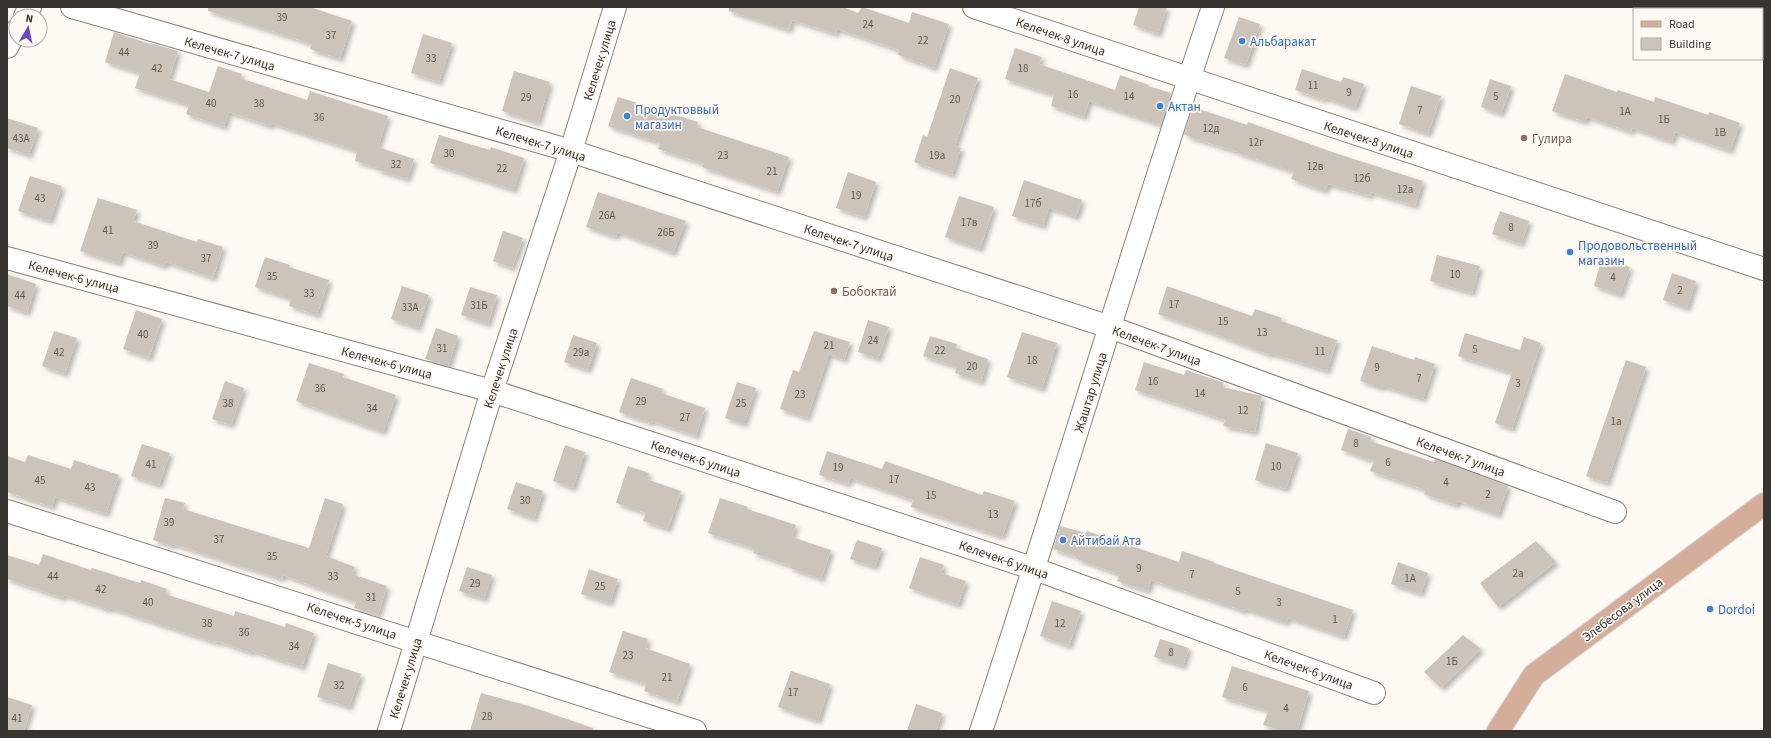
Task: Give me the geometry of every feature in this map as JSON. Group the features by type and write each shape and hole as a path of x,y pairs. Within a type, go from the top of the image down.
{"main road":[{"name":"Элебесова улица","path":"1498,731 1534,676 1764,504"}],"street":[{"name":"Келечек-7 улица","path":"72,7 571,151 1110,327 1615,512"},
{"name":"Келечек улица","path":"389,731 492,391 571,151 615,7"},
{"name":"Келечек-8 улица","path":"974,7 1764,270"},
{"name":"Жаштар улица","path":"982,731 1035,569 1110,327 1213,7"},
{"name":"Келечек-6 улица","path":"7,258 492,391 1035,569 1374,693"},
{"name":"Келечек-5 улица","path":"7,511 696,731"}],"building":[{"path":"208,7 310,7 352,21 340,59 310,49 312,44 208,11"},
{"path":"729,7 843,7 858,13 862,7 909,23 912,12 949,24 934,68 898,55 899,50 837,29 836,34 792,20 789,30 729,11"},
{"path":"1139,7 1167,7 1158,34 1133,25"},
{"name":"Альбаракат","path":"1239,17 1260,24 1246,65 1224,58"},
{"path":"114,32 150,44 178,51 169,79 209,92 218,66 242,74 240,78 307,100 310,91 388,116 378,147 414,159 407,179 355,161 357,151 271,123 270,126 229,112 224,127 186,114 189,105 135,88 140,73 105,62"},
{"path":"423,34 452,43 439,82 411,73"},
{"path":"1015,48 1042,57 1039,64 1115,90 1120,75 1171,93 1161,125 1089,101 1084,117 1051,106 1054,95 1005,79"},
{"path":"950,68 978,78 955,146 961,148 952,175 914,162 923,135 927,137"},
{"path":"1302,69 1341,82 1343,77 1364,84 1355,108 1325,98 1324,100 1295,90"},
{"path":"514,71 550,82 538,123 502,111"},
{"path":"1565,74 1617,92 1618,90 1654,102 1655,97 1708,115 1709,112 1740,123 1730,151 1675,132 1672,142 1632,128 1631,132 1587,117 1585,122 1552,111"},
{"path":"1490,79 1511,86 1501,114 1481,107"},
{"path":"1411,86 1441,96 1428,134 1399,124"},
{"path":"618,97 698,122 697,127 789,157 777,192 702,167 704,164 658,149 660,143 608,126"},
{"path":"1193,107 1247,125 1248,122 1338,154 1423,181 1415,206 1371,192 1370,196 1328,184 1325,191 1291,179 1294,172 1238,152 1192,138 1184,134"},
{"path":"7,118 38,128 29,155 7,148"},
{"path":"439,135 490,150 491,147 524,158 514,190 430,163"},
{"path":"848,172 876,182 864,217 836,208"},
{"path":"30,176 62,186 50,221 18,211"},
{"path":"1024,180 1082,200 1076,217 1049,208 1043,226 1012,216"},
{"path":"598,192 686,221 673,253 618,232 616,237 586,227"},
{"path":"959,196 994,207 980,249 945,237"},
{"path":"98,198 137,210 133,221 197,242 198,239 223,247 213,278 166,262 164,266 123,252 119,263 80,251"},
{"path":"1500,211 1529,221 1521,244 1492,234"},
{"path":"503,231 523,238 512,268 493,261"},
{"path":"1437,255 1480,266 1472,293 1430,281"},
{"path":"265,257 290,265 289,267 329,280 317,315 289,306 291,299 255,287"},
{"path":"1602,257 1630,267 1620,295 1594,286"},
{"path":"1672,273 1696,281 1687,308 1663,300"},
{"path":"7,274 36,284 27,313 7,306"},
{"path":"402,286 429,295 418,328 391,319"},
{"path":"1167,286 1252,316 1255,309 1282,318 1281,321 1337,340 1327,371 1270,353 1270,355 1158,314"},
{"path":"470,287 497,295 488,324 461,315"},
{"path":"136,310 162,319 149,358 123,349"},
{"path":"868,320 889,327 878,359 858,352"},
{"path":"436,328 458,336 448,366 425,359"},
{"path":"54,331 77,338 65,374 42,366"},
{"path":"814,331 850,342 844,360 829,354 807,418 780,409 793,370 799,372"},
{"path":"1022,332 1057,343 1042,389 1007,377"},
{"path":"1465,333 1520,350 1524,337 1541,343 1512,429 1495,423 1512,373 1458,356"},
{"path":"573,335 597,343 588,370 564,362"},
{"path":"930,336 957,344 956,348 988,359 981,382 955,373 957,367 923,356"},
{"path":"1372,346 1414,360 1415,357 1435,364 1423,399 1383,386 1382,388 1360,381"},
{"path":"1626,360 1646,367 1607,483 1586,476"},
{"path":"1144,362 1184,375 1186,370 1224,383 1223,387 1262,396 1255,432 1223,426 1225,420 1135,390"},
{"path":"309,363 344,374 343,377 396,395 383,432 296,401"},
{"path":"631,378 663,389 661,393 705,408 696,436 652,421 651,423 619,412"},
{"path":"225,381 244,388 231,425 212,419"},
{"path":"737,382 756,388 744,424 725,418"},
{"path":"1348,429 1372,437 1370,441 1434,462 1435,459 1508,486 1498,515 1458,501 1456,505 1424,494 1425,490 1370,471 1374,461 1341,450"},
{"path":"1266,443 1298,453 1286,489 1255,480"},
{"path":"142,444 170,453 159,485 131,476"},
{"path":"565,445 585,452 573,488 553,481"},
{"path":"827,451 882,469 885,461 982,495 984,491 1015,501 1002,537 911,507 913,500 850,478 848,484 819,475"},
{"path":"28,455 71,469 74,460 119,475 106,514 55,497 52,507 7,492 7,456 25,462"},
{"path":"628,466 649,473 646,479 681,491 668,529 643,521 646,513 616,503"},
{"path":"516,482 543,491 534,519 507,509"},
{"path":"165,498 185,503 183,509 309,548 325,498 343,504 326,556 355,567 352,574 387,586 378,615 354,608 356,602 283,575 282,579 173,544 173,546 153,540"},
{"path":"720,498 748,507 747,509 796,525 792,537 831,550 821,579 790,568 791,566 753,553 755,549 708,533"},
{"path":"1060,526 1086,533 1087,531 1179,562 1182,551 1353,610 1344,637 1288,618 1286,623 1245,609 1244,611 1151,580 1148,591 1117,581 1120,575 1077,559 1077,557 1053,549"},
{"path":"857,540 882,548 875,567 850,559"},
{"path":"1536,541 1556,562 1498,607 1480,583"},
{"path":"43,554 91,570 92,568 140,583 141,580 167,589 165,594 234,616 235,611 285,627 286,623 314,633 302,667 252,651 252,653 217,641 217,643 110,608 110,610 64,595 63,598 7,579 7,555 39,565"},
{"path":"920,557 944,565 941,573 966,581 958,605 909,588"},
{"path":"1398,562 1428,573 1421,594 1391,584"},
{"path":"467,567 492,575 484,599 459,591"},
{"path":"589,569 618,579 610,603 581,594"},
{"path":"1052,601 1081,611 1069,646 1040,636"},
{"path":"623,631 648,639 645,648 690,664 677,702 644,691 646,684 609,672"},
{"path":"1463,635 1481,649 1441,688 1424,672"},
{"path":"1160,639 1189,648 1183,666 1154,657"},
{"path":"328,663 361,674 349,707 317,697"},
{"path":"1232,666 1309,691 1297,731 1282,731 1263,725 1268,711 1222,697"},
{"path":"791,671 830,684 818,721 778,707"},
{"path":"481,693 529,706 593,728 592,731 470,731"},
{"path":"7,697 32,705 24,731 7,731"},
{"path":"916,704 942,713 936,731 907,731"}],"place":[{"name":"Альбаракат","path":"1242,41"},
{"name":"Актан","path":"1160,106"},
{"name":"Продуктоввый магазин","path":"627,116"},
{"name":"Гулира","path":"1524,138"},
{"name":"Продовольственный магазин","path":"1570,252"},
{"name":"Бобоктай","path":"834,291"},
{"name":"Айтибай Ата","path":"1063,540"},
{"name":"Dordoi","path":"1710,609"}]}
